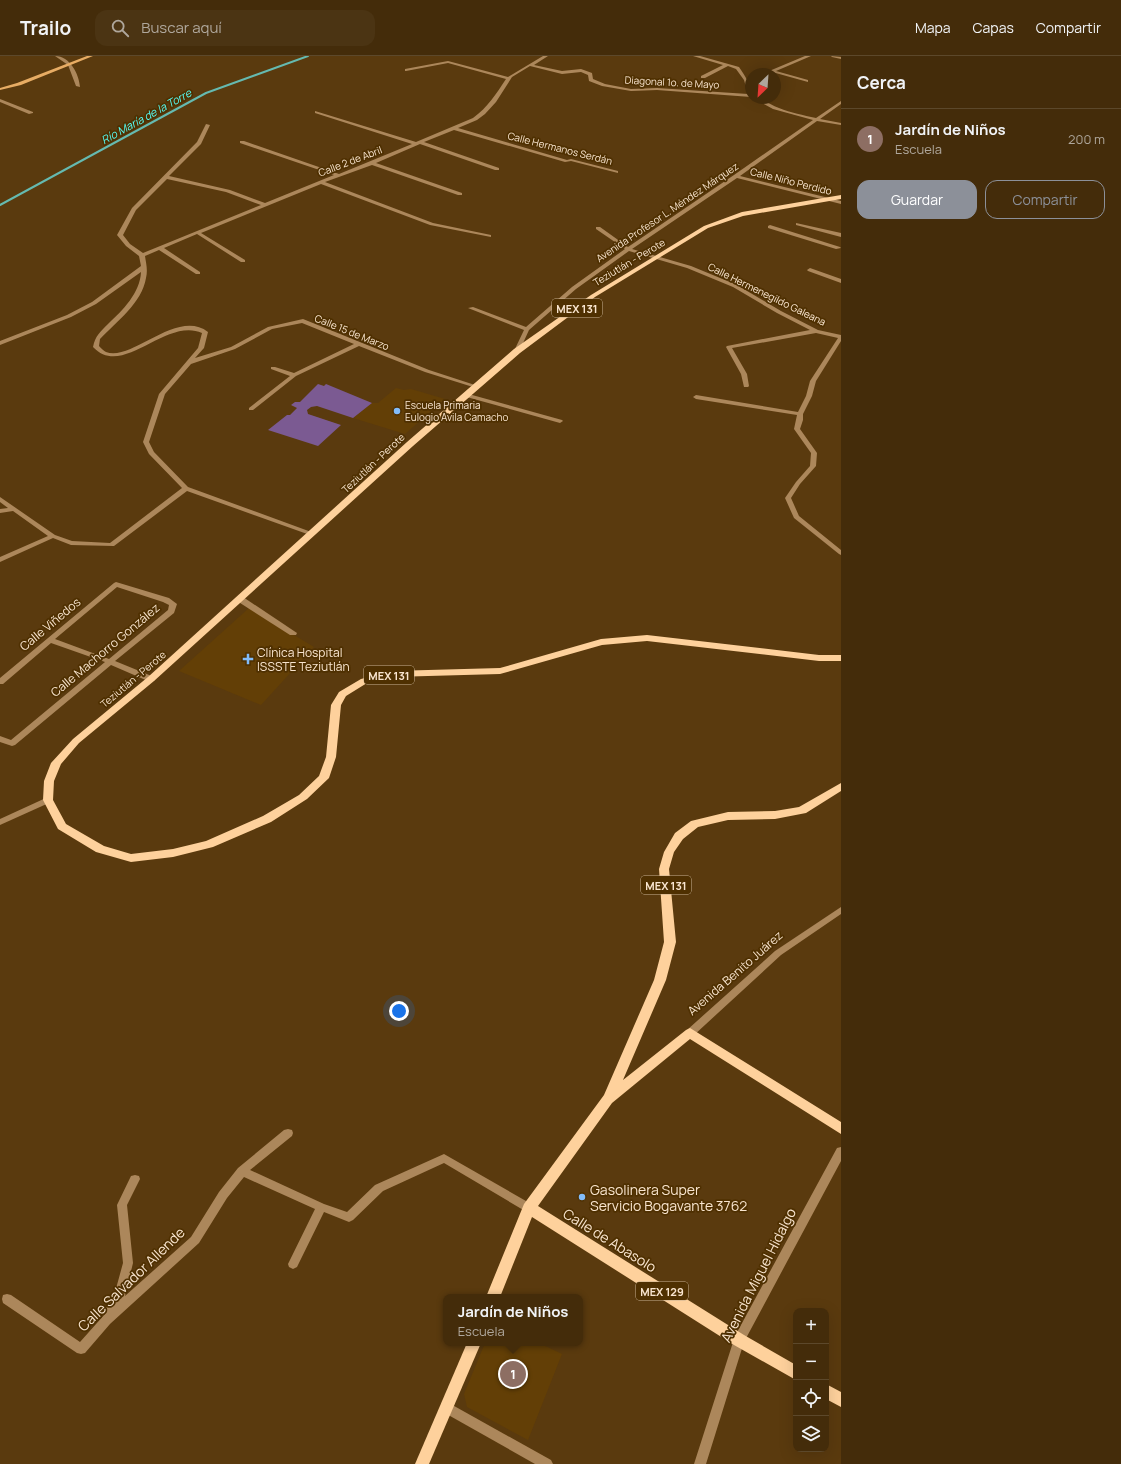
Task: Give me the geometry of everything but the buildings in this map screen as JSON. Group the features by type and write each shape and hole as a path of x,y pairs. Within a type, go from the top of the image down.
{"main road":[{"path":"0,88 19,84 91,56"},
{"name":"Teziutlán - Perote","path":"48,800 49,781 56,764 76,741 151,679 464,395 517,351 593,296 658,258 706,226 731,217 841,197"},
{"name":"MEX 131","path":"48,800 62,826 100,849 130,858 173,853 209,844 267,819 303,798 324,778 331,757 336,705 342,694 364,681 392,674 500,671 601,642 648,638 819,658 841,658"},
{"name":"MEX 131","path":"608,1100 660,980 670,942 664,869 669,852 679,836 695,824 728,816 775,815 802,810 841,786"},
{"name":"Avenida Benito Juárez","path":"493,1294 529,1208 608,1100 690,1033 841,1129"},
{"name":"Calle de Abasolo","path":"529,1208 793,1372"},
{"path":"422,1464 473,1346"},
{"path":"829,1393 841,1400"}],"street":[{"path":"57,56 70,64 78,86"},
{"name":"Calle 2 de Abril","path":"142,255 338,175 372,163 475,119 494,101 508,78 546,56"},
{"path":"695,56 738,68 745,78"},
{"path":"705,58 710,56"},
{"path":"780,68 809,56"},
{"path":"833,56 841,58"},
{"path":"406,70 448,62 508,78"},
{"name":"Diagonal 1o. de Mayo","path":"530,65 566,73 577,70 586,70 590,74 591,80 604,85 631,90 657,89 745,95"},
{"path":"703,77 727,65"},
{"path":"781,73 806,81"},
{"path":"0,100 31,113"},
{"name":"Avenida Profesor L. Méndez Márquez","path":"517,351 527,329 574,288 841,102"},
{"path":"764,104 781,111 841,124"},
{"path":"317,112 419,143 497,169"},
{"path":"208,125 199,143 134,209 120,235 128,245 142,255 145,277 138,294 97,339 96,347 105,354 123,354 172,331 186,328 200,328 205,332 201,348 162,394 146,442 151,453 186,488 312,534"},
{"name":"Calle Hermanos Serdán","path":"453,128 567,162 571,160 616,172"},
{"path":"242,142 338,175"},
{"path":"372,163 460,194"},
{"name":"Calle Niño Perdido","path":"736,176 841,202"},
{"path":"165,177 219,187 265,205"},
{"path":"321,182 432,224 489,236"},
{"path":"798,224 841,235"},
{"path":"770,227 839,249"},
{"name":"Calle Hermenegildo Galeana","path":"598,228 628,249 689,267 735,286 779,312 816,331 841,337"},
{"path":"197,232 243,261"},
{"path":"160,248 198,273"},
{"path":"0,343 69,316 94,303 144,268"},
{"path":"810,270 841,281"},
{"path":"471,308 527,329"},
{"name":"Calle 15 de Marzo","path":"190,362 233,348 270,328 303,321 427,371 475,386"},
{"path":"746,386 744,374 729,347 816,331"},
{"path":"841,337 813,381 809,396 800,414 797,429 814,453 813,466 798,483 788,498 796,517 841,553"},
{"path":"251,409 294,375 358,344"},
{"path":"273,368 294,375"},
{"path":"464,395 560,421"},
{"path":"696,397 800,414"},
{"path":"0,499 53,536 71,543 112,545 186,488"},
{"path":"0,511 14,509"},
{"path":"0,560 53,536"},
{"name":"Calle Viñedos","path":"0,682 116,584"},
{"name":"Calle Machorro González","path":"0,739 12,743 171,611 173,604 166,600 116,584"},
{"path":"240,599 293,633"},
{"path":"50,640 111,662 151,679"},
{"path":"0,822 48,800"},
{"name":"Avenida Benito Juárez","path":"690,1033 778,953 841,910"},
{"name":"Calle Salvador Allende","path":"7,1299 82,1348 106,1320 195,1240 242,1170 288,1133"},
{"name":"Avenida Miguel Hidalgo","path":"700,1464 739,1340 841,1151"},
{"path":"242,1170 321,1207 349,1217 379,1188 444,1158 529,1208"},
{"path":"106,1320 119,1298 128,1264 122,1205 135,1179"},
{"path":"293,1264 321,1207"},
{"path":"447,1408 547,1464"}],"shaded area":[{"path":"318,384 324,386 326,384 372,403 353,418 317,406 311,407 307,410 308,414 341,425 318,446 268,430 287,415 290,415 297,408 291,405 295,402 300,402"},
{"name":"Escuela Primaria Eulogio Avila Camacho","path":"396,388 404,390 411,389 445,399 405,434 353,418 372,403 378,403"},
{"name":"Clínica Hospital ISSSTE Teziutlán","path":"249,608 314,647 261,705 179,671"},
{"path":"484,1346 545,1346 562,1354 528,1440 467,1407 464,1394"}],"waterway":[{"name":"Río María de la Torre","path":"0,205 206,93 308,56"}],"place":[{"name":"Escuela Primaria Eulogio Avila Camacho","path":"397,411"},
{"name":"Clínica Hospital ISSSTE Teziutlán","path":"248,659"},
{"name":"Gasolinera Super Servicio Bogavante 3762","path":"582,1197"},
{"name":"Jardín de Niños","path":"513,1374"}]}
